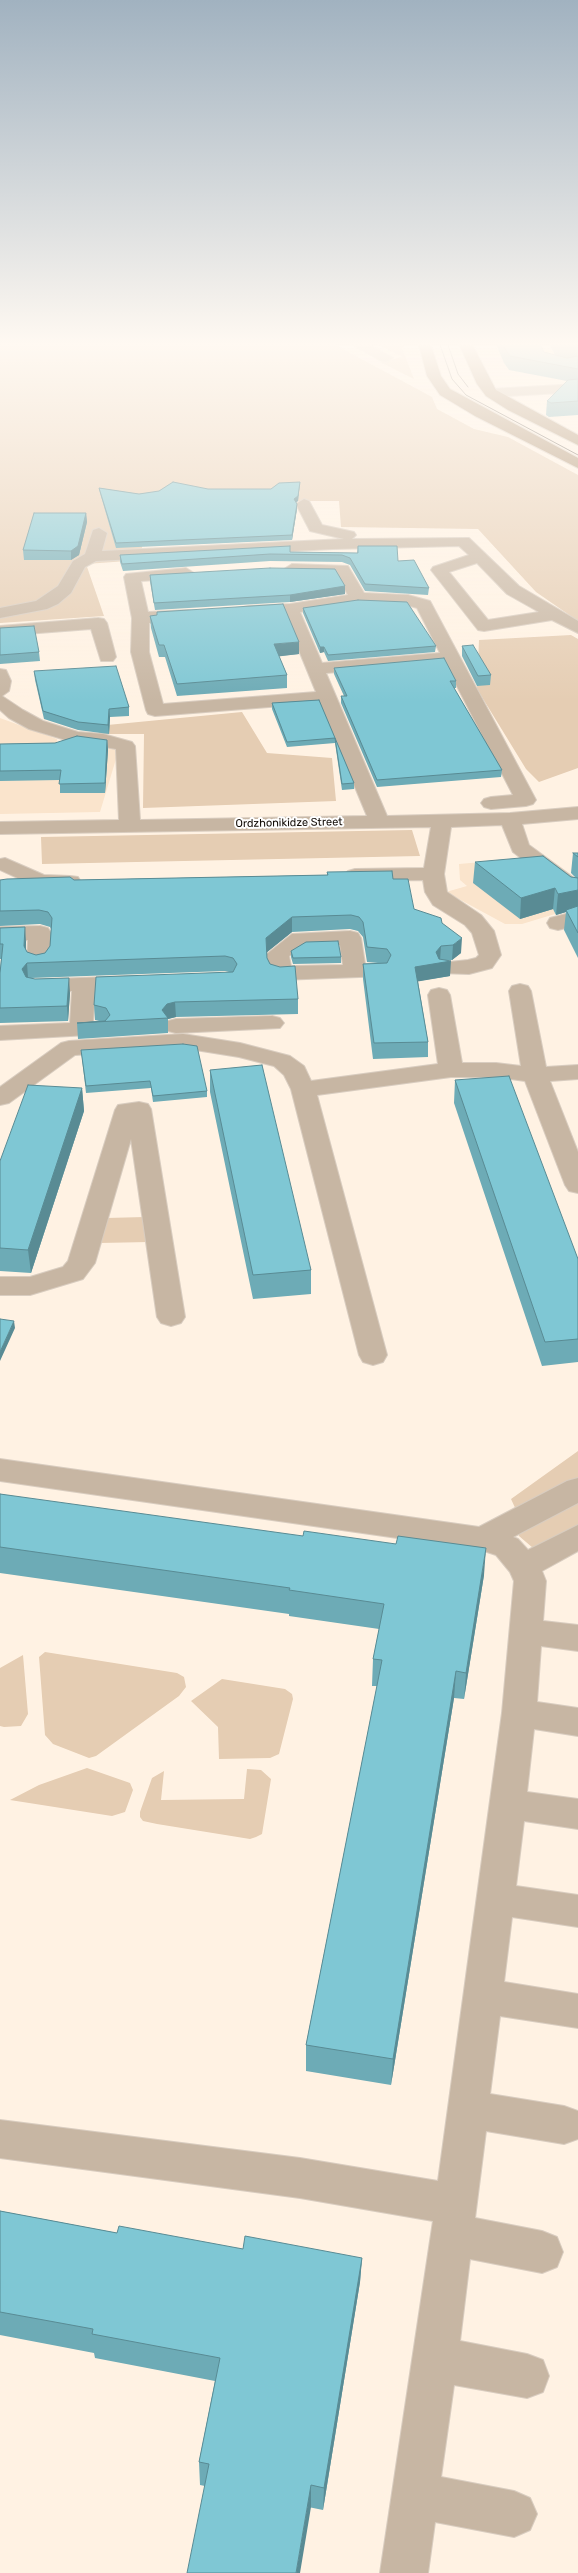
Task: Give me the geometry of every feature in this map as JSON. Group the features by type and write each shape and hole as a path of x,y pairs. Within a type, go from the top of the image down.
{"street":[{"path":"304,504 316,528 382,543"},
{"path":"92,556 98,533"},
{"path":"0,613 41,605 52,600 65,589 79,564 92,556 464,541 513,590 578,628"},
{"path":"480,557 439,570 484,626 553,615"},
{"path":"279,568 342,569 358,598"},
{"path":"201,572 132,576 142,618 140,652 155,710 326,697"},
{"path":"230,612 290,609 358,598 408,600 424,605 526,800 378,816 290,609"},
{"path":"142,618 201,614"},
{"path":"0,631 98,623 107,657"},
{"path":"314,669 451,657"},
{"path":"0,674 2,681 0,691"},
{"path":"0,701 16,714 36,725 76,737 103,740 125,746 130,826"},
{"path":"37,745 56,744 76,737"},
{"name":"Ordzhonikidze Street","path":"5,828 130,826 378,816 442,821 510,819 578,813"},
{"path":"510,819 520,848 578,891"},
{"path":"442,821 433,874 436,892 441,900 473,920 483,931 490,955 484,963 469,967 448,968"},
{"path":"5,828 2,867 40,881 88,882"},
{"path":"334,876 433,874"},
{"path":"0,934 40,933 38,961"},
{"path":"354,971 378,971"},
{"path":"36,985 150,982"},
{"path":"0,1098 75,1039 84,984"},
{"path":"520,991 535,1075 578,1185"},
{"path":"439,995 452,1070"},
{"path":"0,1042 14,1050 75,1039 272,1023"},
{"path":"0,1033 75,1039 205,1043 282,1061 295,1071 303,1089 373,1355"},
{"path":"303,1089 452,1070 496,1070 535,1075 578,1072"},
{"path":"0,1286 30,1286 54,1280 72,1273 81,1263 127,1110 139,1109 170,1317"},
{"path":"0,1470 483,1539 507,1548 524,1566 530,1581 519,1713 508,1804 436,2360 404,2573"},
{"path":"483,1539 578,1489"},
{"path":"524,1566 578,1537"},
{"path":"526,1631 578,1638"},
{"path":"519,1713 578,1722"},
{"path":"508,1804 578,1814"},
{"path":"495,1899 578,1911"},
{"path":"482,1996 577,2011"},
{"path":"467,2109 564,2125"},
{"path":"0,2138 300,2178 453,2219 542,2252"},
{"path":"436,2360 527,2376"},
{"path":"416,2495 514,2514"}],"shaded area":[{"path":"0,462 554,462 578,475 578,621 536,592 478,529 341,527 339,501 276,501 144,524 141,560 86,564 104,616 0,623"},
{"path":"571,635 578,639 578,768 539,782 526,769 477,689 479,640"},
{"path":"242,712 267,753 332,758 336,801 143,808 144,734 99,734 97,726"},
{"path":"0,718 57,739 56,750 119,749 100,812 0,814"},
{"path":"412,830 420,856 42,864 41,837"},
{"path":"516,859 578,907 522,924 505,924 446,892 467,886 460,880 459,864"},
{"path":"145,1217 149,1242 99,1243 106,1218"},
{"path":"578,1451 578,1480 517,1512 511,1499"},
{"path":"578,1497 578,1527 533,1548 519,1536 518,1531"},
{"path":"45,1652 177,1673 184,1677 186,1687 179,1696 96,1756 89,1758 53,1744 45,1735 39,1657"},
{"path":"23,1655 28,1714 21,1726 0,1726 0,1668"},
{"path":"222,1679 285,1689 292,1694 293,1699 279,1754 270,1758 219,1759 218,1727 191,1701"},
{"path":"87,1768 130,1783 133,1790 125,1812 112,1816 10,1800 39,1785"},
{"path":"247,1769 261,1770 271,1779 262,1834 256,1837 250,1839 157,1824 143,1821 140,1817 152,1778 164,1771 161,1800 244,1799"}],"building":[{"path":"173,482 208,489 271,489 279,483 300,482 298,496 294,499 297,504 292,535 116,543 99,488 139,494 159,491"},
{"path":"34,513 86,513 78,546 71,551 23,550"},
{"path":"290,546 290,552 358,553 358,546 397,546 398,561 414,560 429,588 365,584 350,558 342,555 270,554 122,564 120,555"},
{"path":"270,568 335,569 345,586 290,595 154,603 150,575"},
{"path":"358,600 407,602 436,646 328,655 324,647 320,647 303,608"},
{"path":"283,604 299,642 274,644 287,675 177,684 164,645 159,645 150,616 157,615 157,612"},
{"path":"34,626 39,652 0,655 0,628"},
{"path":"473,645 491,675 478,676 462,646"},
{"path":"444,658 456,681 450,681 502,770 377,780 341,696 347,696 334,668"},
{"path":"116,666 129,707 109,709 108,725 78,722 43,711 34,671"},
{"path":"319,700 354,783 342,784 335,738 287,742 272,703"},
{"path":"77,736 107,740 105,783 59,784 61,770 0,771 0,744 55,743"},
{"path":"543,856 571,877 578,878 578,890 558,894 555,888 521,898 475,862"},
{"path":"392,871 393,879 408,879 414,909 441,918 442,923 462,938 453,945 441,946 436,952 439,959 451,961 415,967 428,1042 374,1043 363,964 387,963 391,955 387,949 367,947 363,922 359,917 351,915 292,917 266,938 267,958 270,964 280,967 295,966 298,999 175,1002 167,1004 162,1010 168,1018 77,1023 105,1021 110,1015 106,1008 94,1005 96,977 233,972 237,964 233,958 225,956 27,963 22,969 26,977 35,979 69,978 67,1006 0,1008 0,973 3,944 0,944 0,928 25,927 24,946 27,952 36,955 45,953 50,946 52,918 48,912 39,910 0,911 0,880 70,877 74,880 328,875 327,872"},
{"path":"578,906 578,933 566,910"},
{"path":"338,941 341,957 293,958 291,951 306,942"},
{"path":"183,1044 197,1046 207,1091 153,1096 150,1081 86,1086 81,1050"},
{"path":"262,1065 311,1270 253,1275 210,1070"},
{"path":"509,1076 578,1259 578,1339 545,1342 455,1080"},
{"path":"28,1085 82,1088 28,1250 0,1248 0,1161"},
{"path":"0,1319 14,1321 0,1352"},
{"path":"0,1494 303,1536 304,1531 396,1544 398,1536 486,1548 466,1673 456,1671 393,2059 306,2045 382,1660 373,1659 384,1604 289,1590 290,1588 0,1547"},
{"path":"0,2211 117,2233 119,2226 243,2249 245,2236 362,2258 324,2488 311,2485 296,2573 187,2573 209,2464 199,2462 220,2358 92,2334 93,2329 0,2312"}]}
